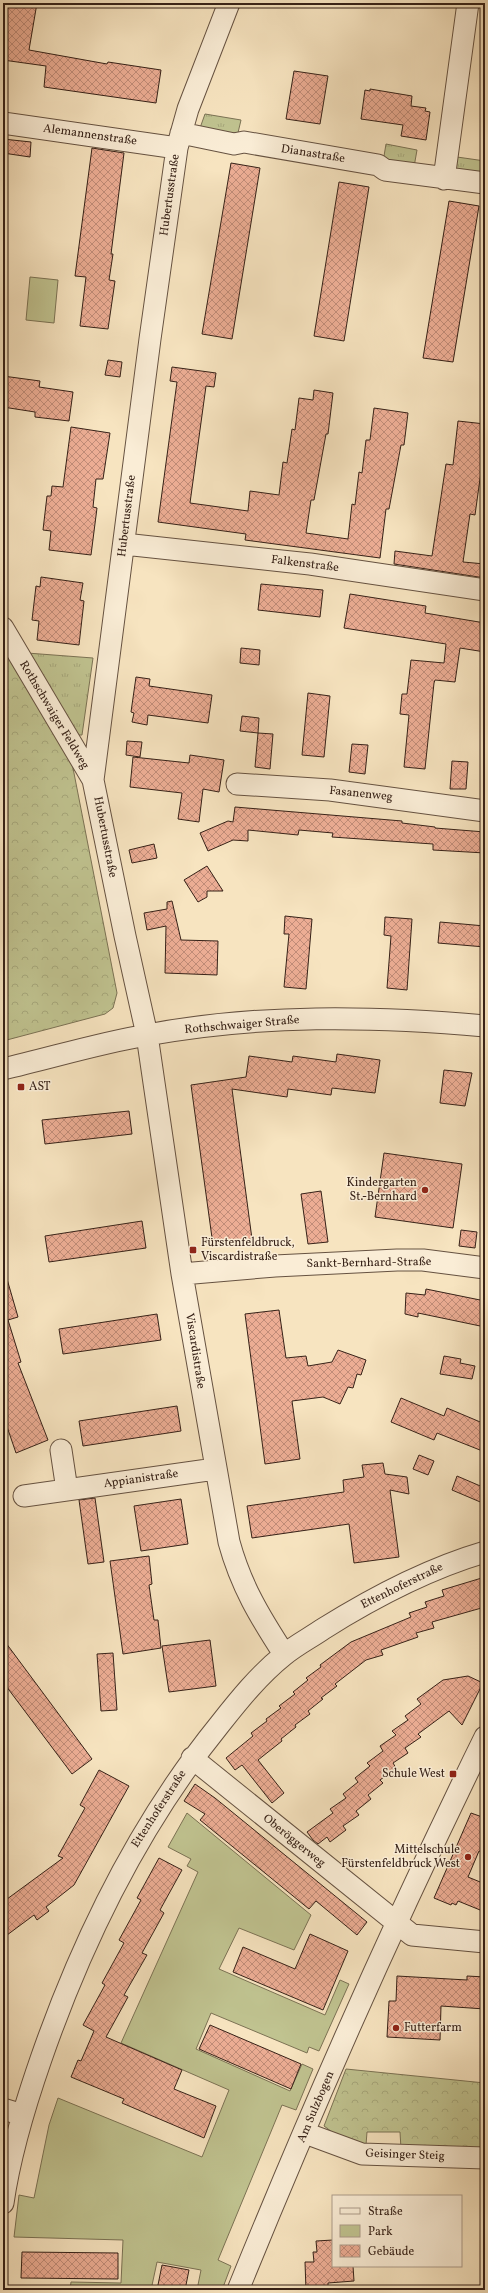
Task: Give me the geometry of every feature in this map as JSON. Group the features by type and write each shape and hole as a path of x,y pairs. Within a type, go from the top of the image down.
{"street":[{"name":"Hubertusstraße","path":"147,1034 93,780 179,140 208,54 229,3"},
{"path":"444,179 468,3"},
{"name":"Alemannenstraße","path":"3,123 179,140"},
{"name":"Dianastraße","path":"179,140 234,144 244,142 378,164 385,170 444,179 485,183"},
{"name":"Falkenstraße","path":"124,544 310,564 485,590"},
{"name":"Rothschwaiger Feldweg","path":"3,628 93,780"},
{"name":"Fasanenweg","path":"237,784 338,791 485,811"},
{"name":"Rothschwaiger Straße","path":"3,1069 147,1034 230,1024 312,1018 414,1020 485,1026"},
{"name":"Viscardistraße","path":"147,1034 182,1274 215,1469 236,1567 247,1594 284,1654"},
{"name":"Sankt-Bernhard-Straße","path":"182,1274 259,1267 397,1260 424,1260 485,1268"},
{"path":"61,1450 67,1490"},
{"name":"Appianistraße","path":"24,1496 215,1469"},
{"name":"Ettenhoferstraße","path":"3,2203 13,2112 96,1920 138,1840 192,1758 242,1697 284,1654 357,1608 398,1586 459,1560 485,1552"},
{"name":"Am Sulzbogen","path":"238,2290 396,1924 485,1737"},
{"name":"Oberöggerweg","path":"192,1758 396,1924 412,1935 485,1942"},
{"name":"Geisinger Steig","path":"305,2133 362,2154 485,2158"}],"green space":[{"path":"205,114 241,120 237,137 200,128"},
{"path":"386,144 417,150 414,167 383,162"},
{"path":"457,157 485,161 484,174 454,174"},
{"path":"30,277 58,280 54,323 26,320"},
{"path":"3,639 72,763 117,993 113,1008 105,1014 3,1041"},
{"path":"27,653 93,658 82,735 77,735"},
{"path":"187,1813 311,1915 294,1950 239,1928 219,1969 325,2015 340,1980 349,1984 319,2051 309,2047 307,2053 211,2013 196,2049 290,2091 302,2064 313,2069 296,2110 282,2105 218,2260 231,2266 222,2290 197,2290 201,2270 157,2262 151,2290 70,2290 71,2282 121,2283 123,2240 14,2237 19,2195 34,2198 49,2125 58,2098 202,2157 229,2090 121,2043 198,1872 187,1866 191,1859 168,1847"},
{"path":"346,2069 485,2083 485,2149 401,2149 400,2132 367,2132 366,2145 336,2135 324,2126"}],"building":[{"path":"3,3 37,3 29,50 107,64 108,62 161,70 156,103 44,87 46,66 3,60"},
{"path":"294,71 328,76 320,124 286,119"},
{"path":"370,89 412,96 411,106 426,108 425,111 430,112 426,140 401,136 403,125 361,119 365,90 370,91"},
{"path":"3,139 31,142 30,157 3,153"},
{"path":"92,148 124,153 111,254 113,254 109,280 115,281 108,329 80,326 86,277 75,276"},
{"path":"231,163 260,168 232,339 202,334"},
{"path":"339,182 369,187 344,341 314,336"},
{"path":"449,201 479,206 453,362 423,358"},
{"path":"108,360 122,362 120,377 105,375"},
{"path":"172,367 216,373 214,387 206,386 190,503 248,511 250,491 279,495 283,462 287,463 292,429 295,430 299,398 313,400 314,390 333,393 328,434 326,434 314,500 311,500 306,533 348,539 352,504 355,505 359,472 362,473 366,440 370,440 374,408 408,413 404,445 401,445 389,509 386,509 380,558 245,540 246,534 158,522 177,382 170,381"},
{"path":"3,376 40,381 39,387 73,392 69,421 35,417 35,412 3,407"},
{"path":"458,421 485,424 485,443 475,515 470,514 463,562 485,564 485,578 394,564 395,551 432,556 446,464 453,465"},
{"path":"71,427 110,433 103,479 96,479 93,507 97,508 91,555 49,550 51,531 43,530 47,496 51,496 52,486 63,487"},
{"path":"41,577 83,583 80,600 84,601 79,645 37,640 39,621 32,620 36,586 40,587"},
{"path":"261,584 323,590 320,617 258,610"},
{"path":"350,594 426,606 425,613 485,623 485,652 460,648 455,682 435,680 425,769 404,767 409,715 400,714 402,694 407,694 411,660 444,663 446,644 344,628"},
{"path":"241,648 260,650 259,665 240,663"},
{"path":"136,677 150,679 149,686 212,695 208,723 148,715 147,725 132,722 134,713 131,712"},
{"path":"308,693 330,696 324,757 302,755"},
{"path":"242,716 259,718 258,733 240,731"},
{"path":"258,733 273,734 270,769 255,767"},
{"path":"127,741 142,742 140,757 126,755"},
{"path":"352,744 368,745 365,774 349,772"},
{"path":"190,755 224,760 219,792 203,789 199,822 178,819 182,793 130,787 133,757 189,763"},
{"path":"452,761 468,762 466,789 450,789"},
{"path":"235,807 402,821 402,823 435,828 485,832 485,853 433,850 433,844 332,837 333,833 299,830 298,835 248,830 248,841 233,840 208,851 200,833 228,821 233,822"},
{"path":"154,844 157,858 132,863 129,850"},
{"path":"207,866 223,891 207,891 207,897 198,902 184,880"},
{"path":"172,901 181,940 218,941 217,975 165,973 166,926 147,930 144,913 167,909 167,902"},
{"path":"285,916 312,919 306,989 284,987 289,934 284,934"},
{"path":"385,917 412,919 407,990 387,988 391,936 384,935"},
{"path":"440,922 485,926 485,947 438,943"},
{"path":"337,1054 380,1060 375,1093 332,1088 331,1095 288,1089 287,1097 232,1089 252,1239 213,1245 191,1085 246,1077 249,1056 292,1062 293,1056 336,1062"},
{"path":"444,1070 472,1073 465,1106 440,1103"},
{"path":"129,1111 132,1134 45,1144 42,1120"},
{"path":"384,1153 462,1164 453,1228 375,1217"},
{"path":"321,1191 328,1242 308,1244 301,1194"},
{"path":"142,1221 146,1248 49,1262 45,1236"},
{"path":"461,1230 477,1232 475,1248 459,1246"},
{"path":"7,1279 18,1317 8,1320 21,1362 18,1363 48,1440 16,1453 3,1415 3,1280"},
{"path":"426,1289 485,1301 485,1327 418,1313 418,1317 405,1314 406,1293 425,1295"},
{"path":"279,1310 286,1358 306,1356 308,1366 332,1362 338,1350 366,1360 361,1375 357,1374 353,1388 348,1387 340,1404 323,1397 292,1401 300,1459 265,1464 245,1314"},
{"path":"157,1314 161,1340 63,1354 59,1329"},
{"path":"444,1356 461,1359 460,1363 475,1366 472,1379 440,1374"},
{"path":"401,1398 444,1416 447,1408 485,1424 485,1452 437,1433 434,1440 391,1422"},
{"path":"177,1406 181,1431 83,1446 79,1421"},
{"path":"419,1455 434,1461 428,1475 413,1469"},
{"path":"383,1463 385,1474 407,1477 409,1494 390,1490 399,1557 354,1563 349,1524 252,1538 247,1506 344,1492 343,1480 364,1477 362,1465"},
{"path":"457,1476 485,1488 485,1504 452,1490"},
{"path":"95,1498 104,1562 88,1564 79,1500"},
{"path":"181,1499 188,1544 141,1551 134,1506"},
{"path":"149,1556 152,1584 149,1585 154,1620 158,1620 161,1648 123,1654 110,1561"},
{"path":"485,1577 485,1607 432,1622 434,1628 416,1633 418,1637 381,1650 383,1655 366,1660 335,1684 337,1686 321,1698 323,1699 308,1711 310,1714 295,1725 296,1727 281,1739 282,1741 258,1760 284,1793 272,1803 242,1765 235,1770 226,1758 253,1736 251,1733 281,1708 279,1706 295,1694 293,1692 308,1680 306,1678 321,1667 320,1665 351,1642 411,1617 409,1613 427,1607 425,1602 444,1596 442,1590"},
{"path":"3,1639 92,1759 72,1774 3,1682"},
{"path":"210,1640 216,1686 169,1692 162,1646"},
{"path":"113,1653 117,1710 101,1711 97,1654"},
{"path":"468,1676 483,1683 462,1725 449,1711 418,1734 421,1737 405,1748 408,1753 393,1763 396,1768 380,1780 383,1783 368,1795 371,1799 356,1811 359,1815 343,1826 346,1830 330,1842 327,1837 318,1844 313,1840 307,1832 333,1813 330,1809 346,1798 343,1794 358,1782 355,1778 370,1766 367,1763 383,1751 380,1746 396,1735 392,1731 408,1720 405,1716 421,1704 417,1699 443,1680"},
{"path":"99,1770 129,1786 74,1885 46,1907 49,1911 37,1920 34,1915 3,1938 3,1902 63,1858 58,1856 85,1808 80,1805"},
{"path":"195,1784 215,1798 367,1922 357,1935 316,1901 309,1909 200,1820 205,1814 184,1801"},
{"path":"471,1813 485,1818 485,1853 479,1851 468,1877 485,1884 485,1912 458,1901 456,1905 452,1903 451,1905 434,1898"},
{"path":"159,1858 182,1870 160,1910 164,1913 142,1953 147,1955 124,1995 128,1997 106,2037 182,2070 174,2089 216,2106 204,2138 122,2103 124,2099 71,2077 78,2060 81,2061 94,2031 83,2025 105,1985 102,1983 124,1943 119,1940 141,1900 137,1898"},
{"path":"310,1934 348,1951 323,2010 233,1972 243,1947 295,1969"},
{"path":"397,1976 467,1980 467,1976 485,1977 485,2009 441,2006 440,2040 387,2037 389,2001 396,2001"},
{"path":"210,2025 301,2064 291,2089 199,2049"},
{"path":"332,2240 332,2267 353,2267 354,2281 328,2283 328,2290 306,2290 305,2262 314,2262 313,2252 317,2252 316,2241"},
{"path":"22,2252 118,2253 118,2279 21,2278"},
{"path":"162,2265 189,2270 185,2290 157,2290"}],"place":[{"name":"AST","path":"21,1087"},
{"name":"Kindergarten St.-Bernhard","path":"425,1190"},
{"name":"Fürstenfeldbruck, Viscardistraße","path":"193,1250"},
{"name":"Schule West","path":"453,1774"},
{"name":"Mittelschule Fürstenfeldbruck West","path":"468,1857"},
{"name":"Futterfarm","path":"396,2028"}]}
